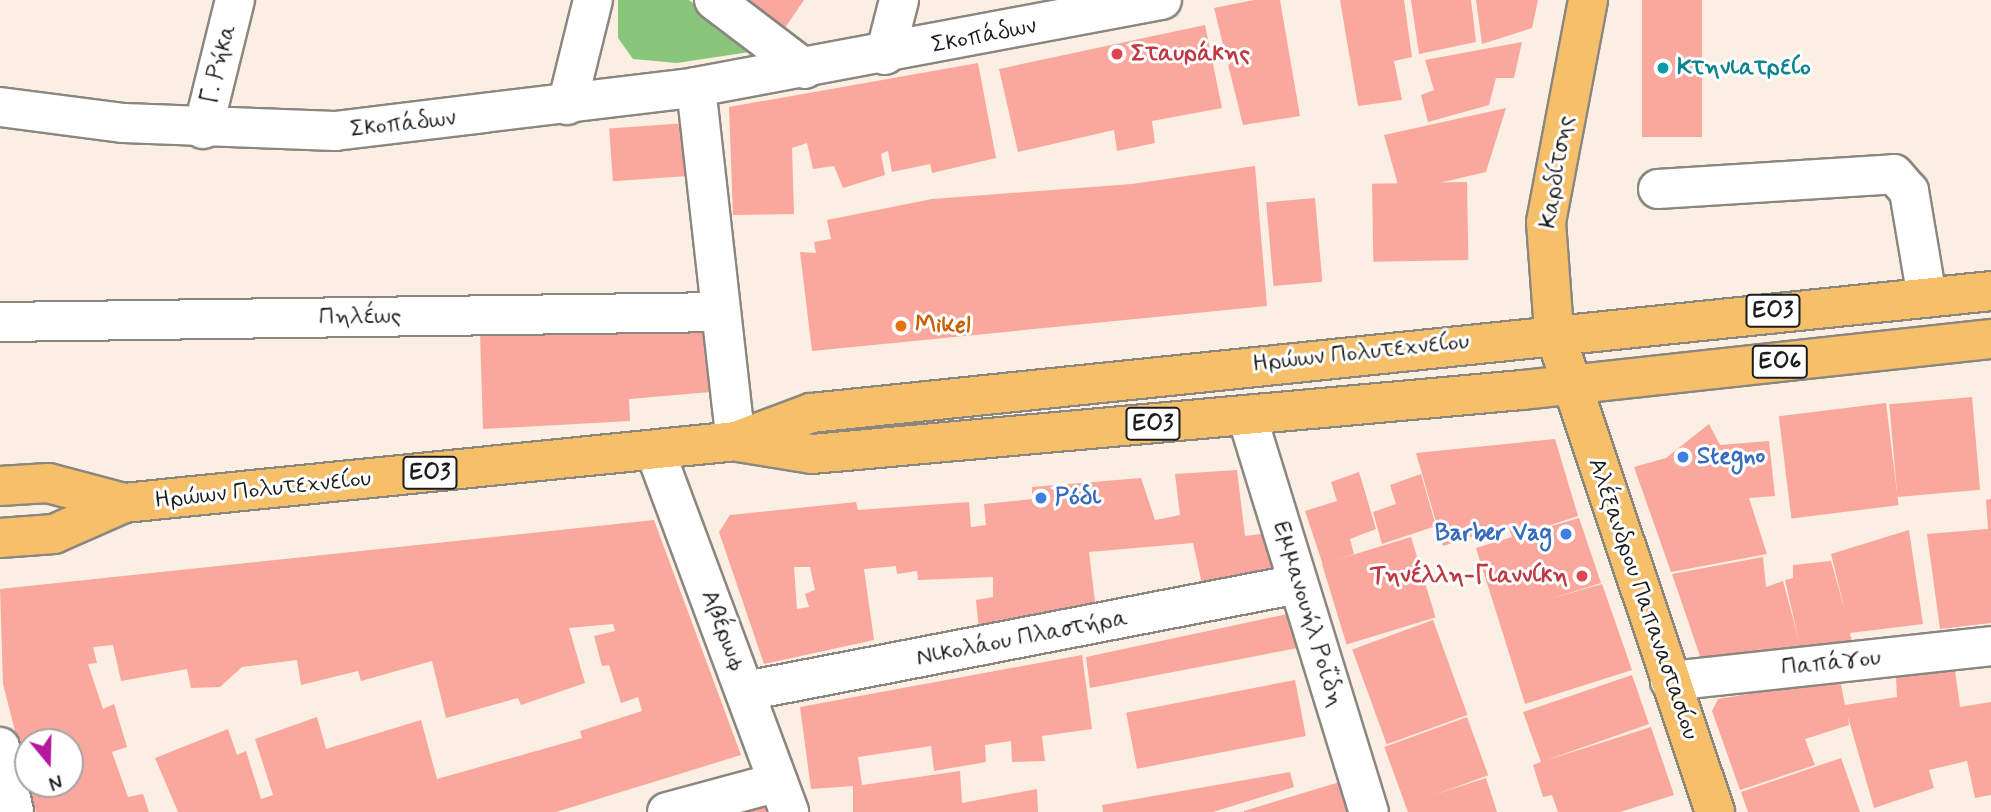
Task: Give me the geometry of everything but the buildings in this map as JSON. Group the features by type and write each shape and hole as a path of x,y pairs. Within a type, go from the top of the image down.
{"main road":[{"name":"Καρδίτσης","path":"1570,386 1555,331 1546,222 1588,0"},
{"name":"Ηρώων Πολυτεχνείου","path":"0,538 54,534 124,503 736,441 811,413 1555,331 1991,291"},
{"name":"Ηρώων Πολυτεχνείου","path":"736,441 812,454 1570,386 1991,339"},
{"name":"Αλέξανδρου Παπαναστασίου","path":"1570,386 1715,812"},
{"name":"Ηρώων Πολυτεχνείου","path":"0,486 48,483 124,503"}],"street":[{"name":"Γ. Ρήκα","path":"203,129 236,0"},
{"path":"567,105 593,0"},
{"path":"714,0 805,69"},
{"path":"885,55 899,0"},
{"name":"Σκοπάδων","path":"0,107 203,129 335,131 567,105 696,87 885,55 1162,0"},
{"path":"696,87 736,441"},
{"path":"1658,190 1894,173 1909,191 1927,297"},
{"name":"Πηλέως","path":"0,322 721,312"},
{"name":"Εμμανουήλ Ροΐδη","path":"1247,416 1369,812"},
{"name":"Αβέρωφ","path":"654,451 746,691 783,797"},
{"name":"Νικολάου Πλαστήρα","path":"746,691 1298,584"},
{"name":"Παπάγου","path":"1671,681 1991,646"},
{"path":"0,747 14,812"},
{"path":"667,812 783,797"}],"green space":[{"path":"618,0 689,0 756,51 677,63 633,59 618,38"}],"place":[{"name":"Σταυράκης","path":"1117,54"},
{"name":"Κτηνιατρείο","path":"1663,68"},
{"name":"Mikel","path":"901,326"},
{"name":"Stegno","path":"1683,457"},
{"name":"Ρόδι","path":"1041,498"},
{"name":"Barber Vag","path":"1566,534"},
{"name":"Τηνέλλη-Γιαννίκη","path":"1582,576"}]}
